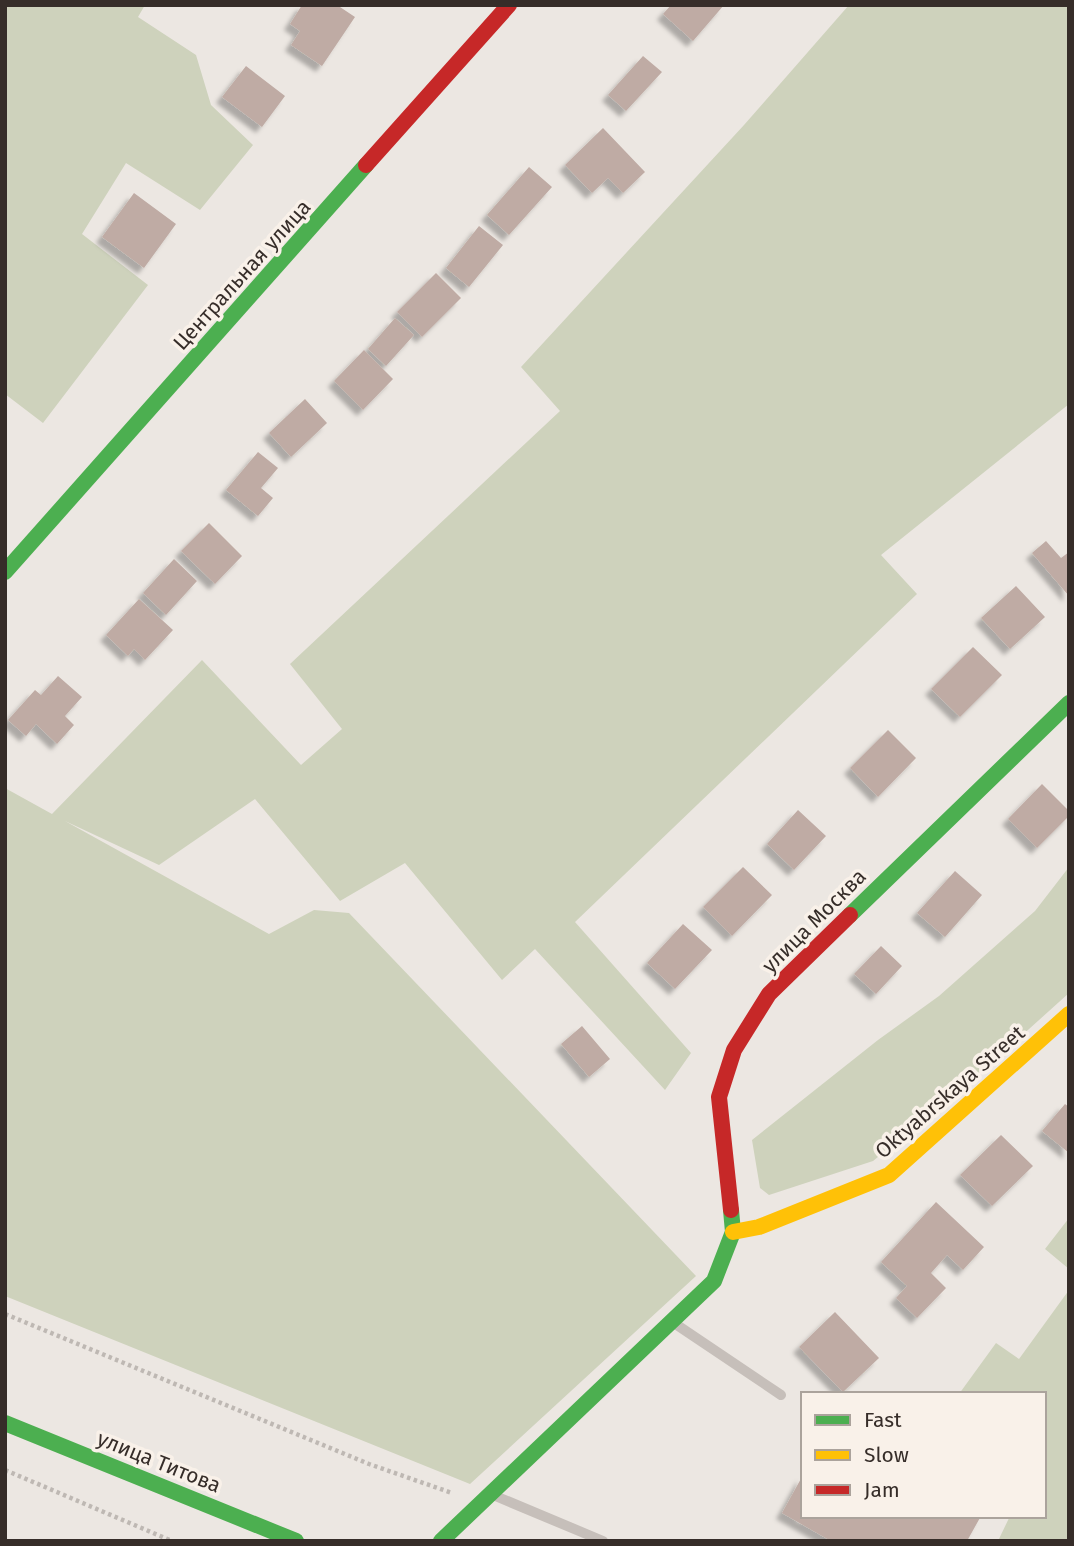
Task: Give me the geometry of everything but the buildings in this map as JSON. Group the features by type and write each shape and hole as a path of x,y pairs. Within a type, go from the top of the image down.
{"street":[{"name":"Центральная улица","path":"5,572 509,5"},
{"name":"улица Москва","path":"733,1232 719,1097 734,1050 769,994 1069,703"},
{"name":"Oktyabrskaya Street","path":"733,1232 759,1227 889,1175 1069,1014"},
{"path":"441,1541 714,1281 733,1232"},
{"name":"улица Титова","path":"5,1423 296,1541"}],"lane":[{"path":"671,1322 780,1395"},
{"path":"485,1499 603,1541"}],"path":[{"path":"5,1314 369,1464 485,1499"},
{"path":"5,1470 172,1541"}],"green space":[{"path":"5,5 145,5 138,17 196,55 211,105 253,145 200,210 126,163 82,234 148,285 43,423 5,394"},
{"path":"849,5 1069,5 1069,404 881,555 917,594 575,922 691,1053 665,1090 535,949 502,980 405,863 340,901 255,799 159,865 65,821 269,934 314,910 349,913 696,1276 470,1484 5,1296 5,788 52,814 202,660 301,765 342,729 290,664 560,411 521,367 744,125"},
{"path":"1069,867 1069,993 968,1084 873,1161 769,1195 760,1188 752,1140 878,1040 939,996 1035,911"},
{"path":"1069,1218 1069,1269 1045,1249"},
{"path":"1069,1290 1069,1541 998,1541 1009,1518 1046,1518 1046,1392 960,1392 996,1343 1019,1359"}],"traffic: fast":[{"path":"5,572 366,165"},
{"path":"850,915 1069,703"},
{"path":"441,1541 714,1281 733,1232 731,1210"},
{"path":"5,1423 296,1541"}],"traffic: slow":[{"path":"733,1232 759,1227 889,1175 1069,1014"}],"traffic: jam":[{"path":"366,165 509,5"},
{"path":"731,1210 719,1097 734,1050 769,994 850,915"}]}
